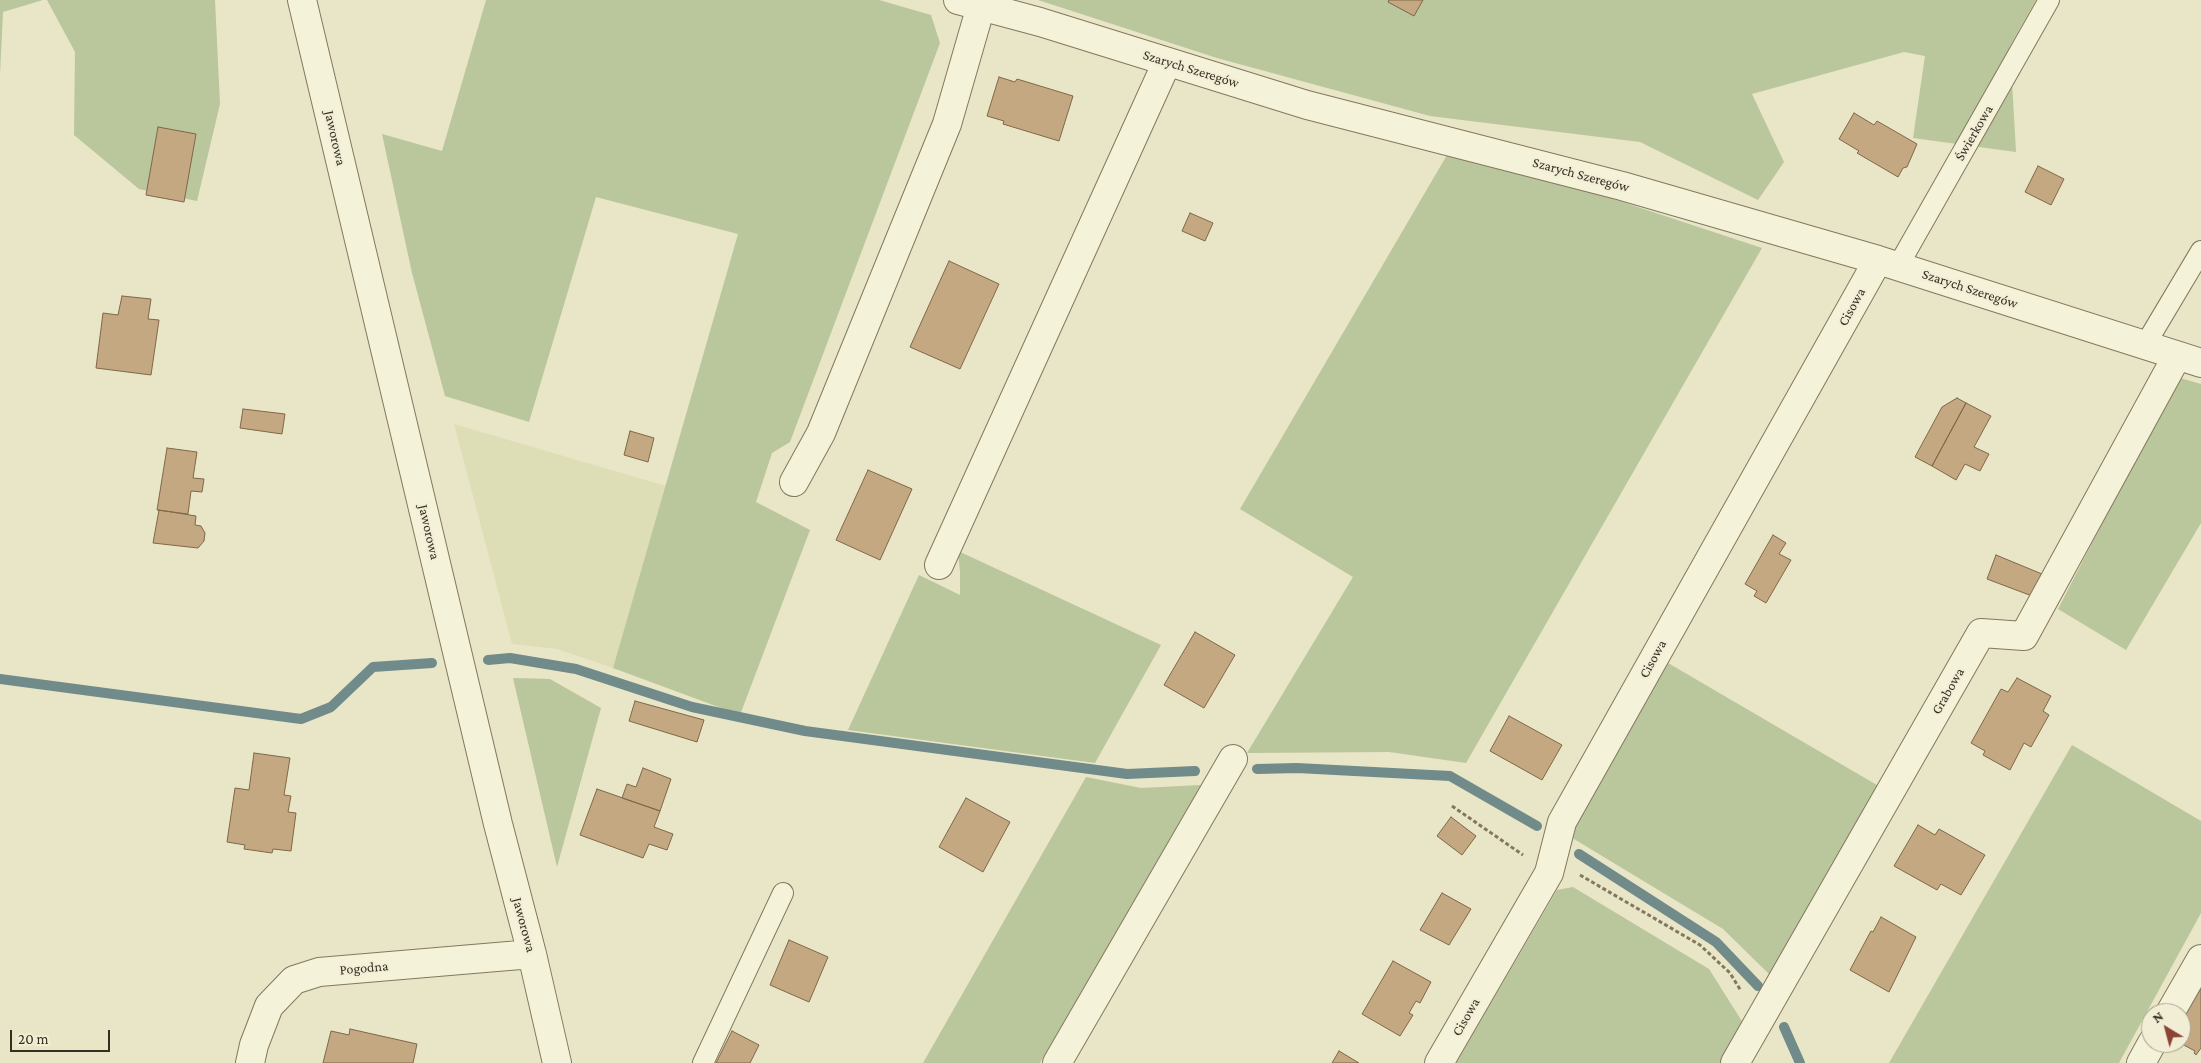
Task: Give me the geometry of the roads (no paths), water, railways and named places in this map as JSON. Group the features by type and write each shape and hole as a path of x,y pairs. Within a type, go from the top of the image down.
{"street":[{"name":"Jaworowa","path":"302,0 498,824 532,954 557,1063"},
{"name":"Szarych Szeregów","path":"969,3 1307,105 1622,186 1888,263 2189,360"},
{"path":"794,482 821,433 947,124 969,3"},
{"path":"939,566 1167,62"},
{"name":"Cisowa","path":"1439,1063 1549,873 1562,822 1888,263"},
{"name":"Grabowa","path":"1735,1063 1981,633 2024,636 2189,360"},
{"path":"1057,1063 1233,759"},
{"name":"Pogodna","path":"250,1063 254,1045 269,1006 294,980 319,972 532,954"},
{"path":"2176,1003 2201,960"}],"lane":[{"name":"Świerkowa","path":"1888,263 2049,0"},
{"path":"2145,345 2201,251"},
{"path":"703,1063 783,894"}],"waterway":[{"path":"488,660 510,658 576,669 692,707 805,731 1127,774 1195,771"},
{"path":"0,679 301,719 331,707 373,667 432,663"},
{"path":"1257,769 1297,768 1450,776 1537,826"},
{"path":"1579,854 1716,942 1758,986"},
{"path":"1784,1027 1800,1063"}]}
